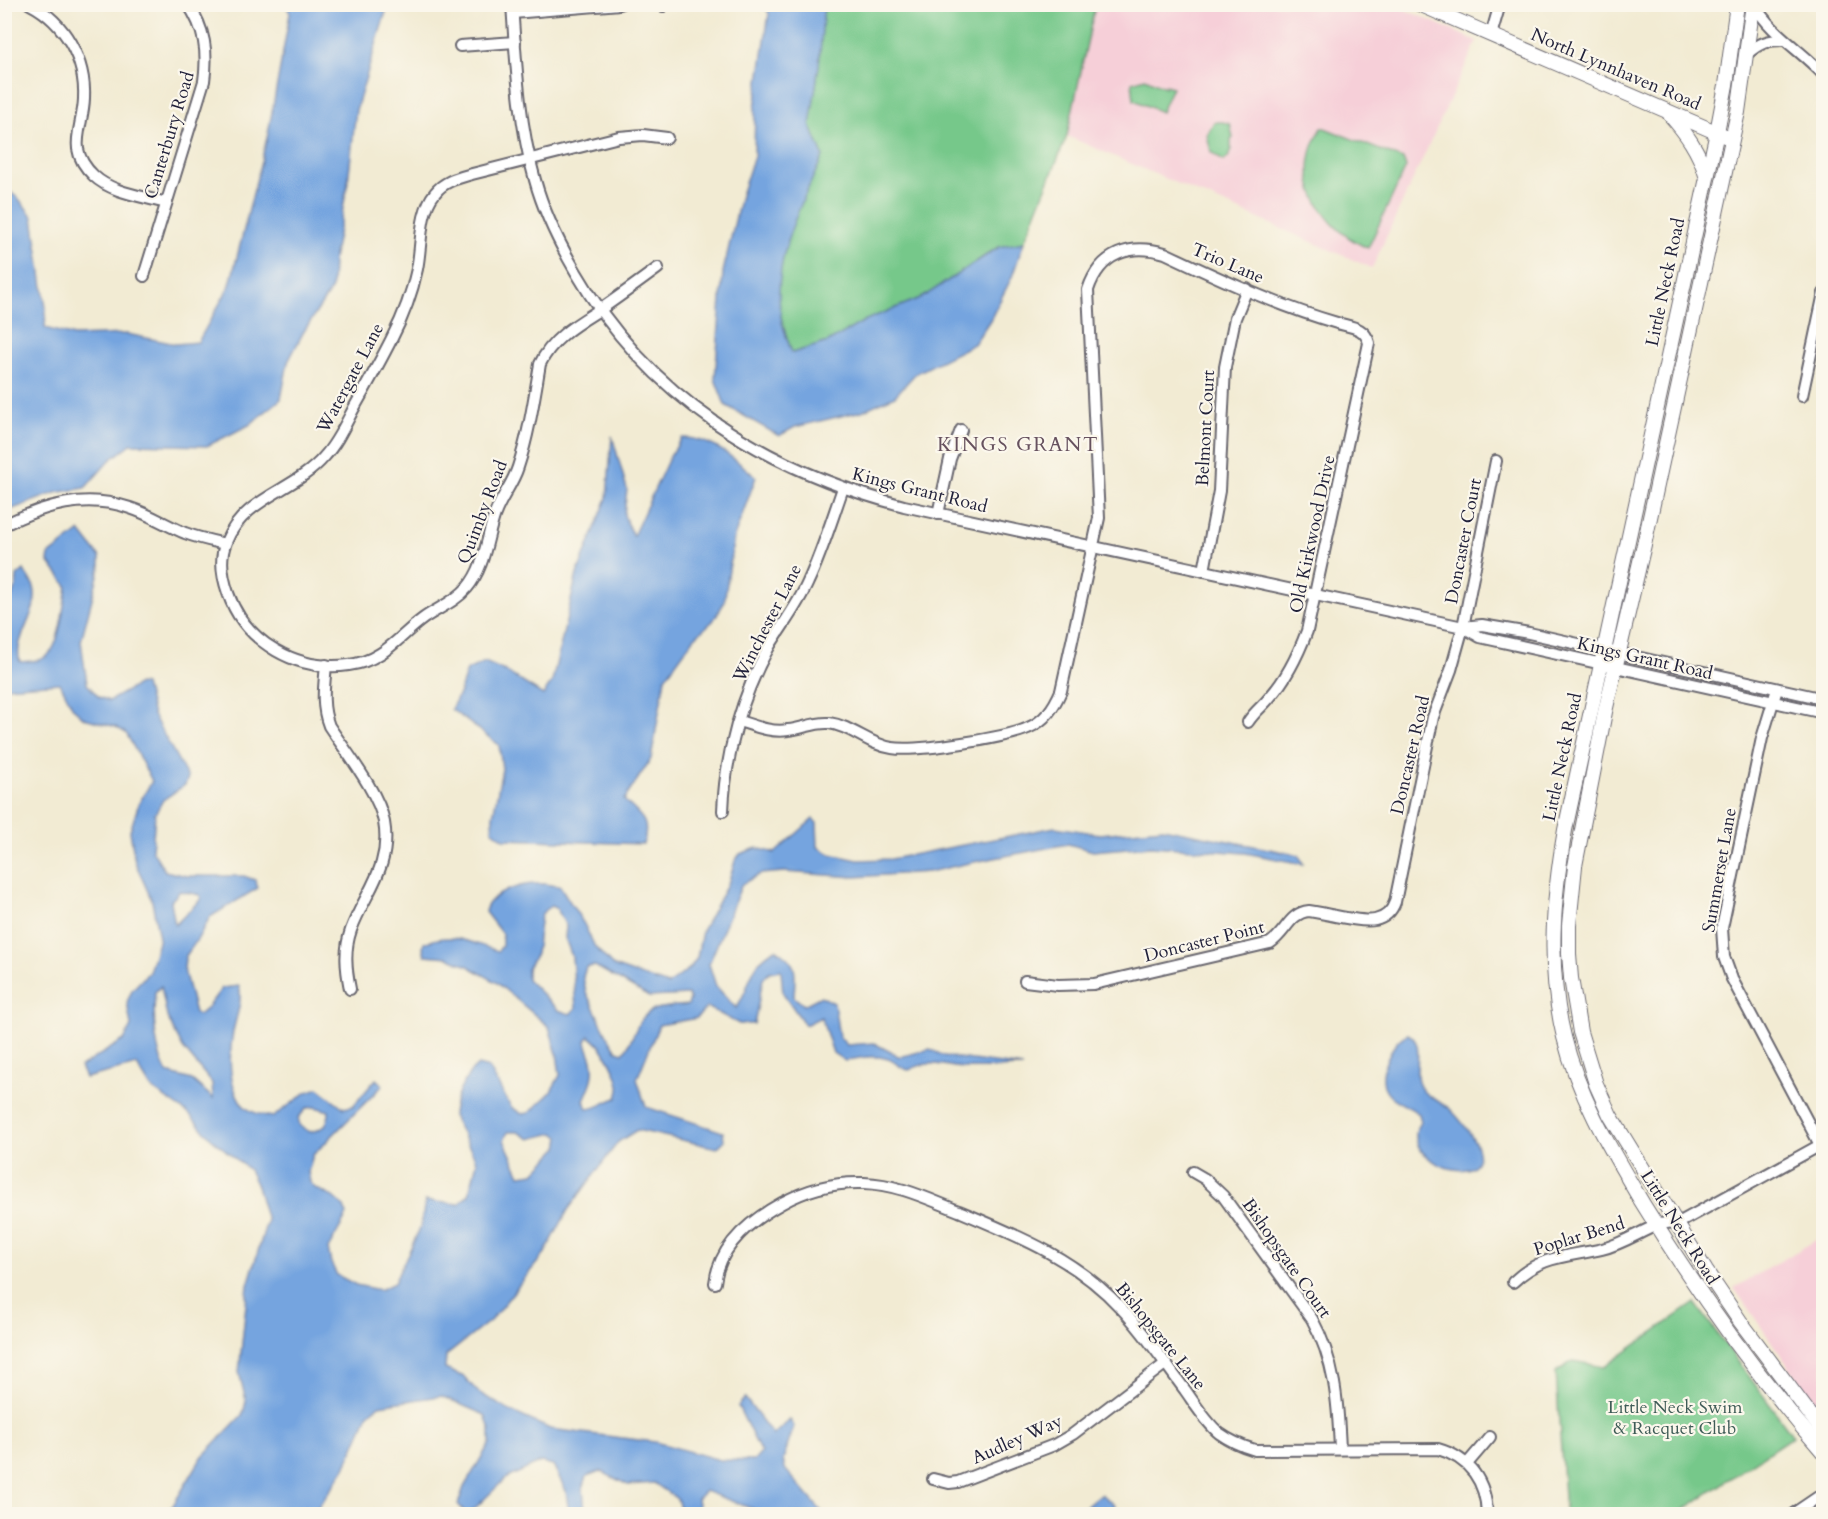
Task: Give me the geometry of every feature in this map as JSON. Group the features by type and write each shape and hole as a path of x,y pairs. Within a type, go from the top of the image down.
{"street":[{"path":"30,4 59,26 74,50 81,67 84,98 77,129 77,146 85,166 104,183 166,203"},
{"name":"Canterbury Road","path":"144,276 207,65 204,36 188,4"},
{"path":"513,9 620,4"},
{"name":"North Lynnhaven Road","path":"1419,4 1732,139"},
{"path":"1491,35 1500,4"},
{"name":"Little Neck Road","path":"1737,4 1717,132 1559,865 1553,921 1555,991 1563,1037 1579,1087 1605,1140 1657,1226 1718,1319 1794,1419 1824,1453"},
{"path":"1753,4 1769,26 1783,40 1809,59 1824,75"},
{"name":"Little Neck Road","path":"1753,4 1732,139 1605,712 1575,866 1569,925 1571,978 1580,1032 1596,1084 1624,1140 1740,1321 1824,1433"},
{"name":"Kings Grant Road","path":"513,9 524,126 530,159 549,221 599,310 629,348 655,375 703,415 732,435 802,471 882,501 1463,627 1480,637 1601,665 1618,661 1824,699"},
{"path":"1747,54 1755,46 1767,40 1783,40"},
{"path":"460,46 515,42"},
{"path":"1667,111 1695,148 1707,178"},
{"name":"Watergate Lane","path":"225,544 243,516 269,495 312,470 334,445 393,337 403,314 417,269 427,208 435,192 450,181 628,136 667,138"},
{"name":"Trio Lane","path":"1093,547 1100,506 1088,290 1095,273 1110,258 1119,253 1142,249 1165,253 1315,317 1360,329 1368,337"},
{"name":"Quimby Road","path":"225,544 222,557 223,580 232,605 246,627 269,648 297,660 326,665 352,665 378,655 399,642 421,620 448,604 466,588 480,566 493,519 517,470 540,364 551,345 658,268"},
{"name":"Belmont Court","path":"1204,571 1219,491 1225,367 1234,318 1247,289"},
{"path":"1802,396 1824,292"},
{"name":"Old Kirkwood Drive","path":"1248,722 1270,697 1292,666 1307,631 1357,402 1369,343 1368,337"},
{"path":"938,514 950,459 961,430"},
{"name":"Doncaster Court","path":"1463,627 1496,461"},
{"name":"Winchester Lane","path":"723,811 724,784 739,721 756,675 770,646 798,603 843,488"},
{"path":"4,525 49,506 73,501 95,501 130,508 185,533 225,544"},
{"path":"739,721 770,730 786,731 816,723 828,723 852,730 871,742 903,749 957,743 1029,728 1048,714 1061,691 1093,547"},
{"name":"Kings Grant Road","path":"1463,627 1482,625 1604,651 1618,661 1773,703 1824,713"},
{"name":"Doncaster Road","path":"1404,856 1433,717 1451,670 1463,627"},
{"path":"326,665 323,696 329,726 374,797 384,821 386,834 382,868 357,918 347,946 347,975 350,989"},
{"name":"Summerset Lane","path":"1777,689 1762,738 1730,885 1722,928 1722,943 1724,957 1732,979 1822,1144"},
{"name":"Doncaster Point","path":"1025,981 1058,985 1094,984 1270,944 1278,938 1293,917 1302,912 1309,911 1367,920 1381,918 1387,914 1395,902 1404,856"},
{"name":"Poplar Bend","path":"1513,1282 1530,1268 1555,1257 1602,1249 1622,1243 1657,1226 1684,1220 1822,1144"},
{"name":"Bishopsgate Court","path":"1193,1172 1205,1179 1223,1196 1312,1319 1321,1336 1334,1375 1340,1449"},
{"name":"Bishopsgate Lane","path":"715,1283 716,1270 726,1251 739,1236 771,1209 807,1191 844,1183 878,1184 910,1191 1024,1238 1070,1264 1094,1281 1122,1309 1207,1421 1230,1441 1255,1450 1438,1449 1457,1456 1474,1472 1484,1490 1487,1515"},
{"name":"Audley Way","path":"933,1479 949,1483 958,1482 1054,1445 1082,1427 1166,1364"},
{"path":"1794,1419 1807,1410"},
{"path":"1467,1464 1490,1437"},
{"path":"1793,1515 1824,1493"}],"shaded area":[{"path":"1095,5 1394,5 1477,41 1372,268 1067,136"},
{"path":"1823,1236 1823,1416 1734,1288"}],"green space":[{"path":"824,5 1095,6 1067,136 1024,242 998,247 923,297 866,320 828,342 792,353 781,317 780,275 797,214 823,156 810,125 819,65"},
{"path":"1145,78 1165,87 1166,85 1172,87 1161,112 1134,100 1132,82"},
{"path":"1214,122 1230,124 1233,138 1231,149 1228,158 1223,161 1211,152 1207,135"},
{"path":"1322,127 1403,159 1406,167 1368,248 1342,233 1322,210 1315,197 1309,168 1312,150"},
{"name":"Little Neck Swim & Racquet Club","path":"1695,1303 1793,1436 1677,1514 1565,1514 1556,1372 1573,1361 1604,1367"}],"water":[{"path":"286,5 388,5 356,110 348,182 333,260 332,288 303,333 288,362 281,399 249,425 207,446 131,444 109,461 85,488 55,493 5,512 4,265 10,233 5,216 5,188 19,199 33,217 46,308 45,328 74,336 127,334 176,344 198,342 230,285 268,134 290,13"},
{"path":"763,5 824,5 819,65 810,125 823,156 797,214 780,275 781,317 792,353 828,342 866,320 923,297 999,247 1024,242 1012,277 990,320 974,344 915,374 895,396 862,411 795,427 779,436 725,405 715,379 723,272 741,195 754,156 755,108 769,13"},
{"path":"612,436 627,489 624,515 633,536 669,458 682,438 702,441 722,450 756,477 734,537 724,603 713,621 694,638 665,678 651,759 624,800 645,824 643,844 504,839 492,830 502,769 499,745 451,709 467,670 485,662 505,671 543,695 552,682 577,574 607,498"},
{"path":"80,531 100,557 100,568 81,641 87,684 99,697 109,701 139,684 145,685 153,715 188,778 185,785 163,800 155,814 152,850 165,871 187,876 244,876 255,880 258,888 210,917 185,957 184,970 195,1013 199,1015 222,988 239,986 240,1003 233,1032 230,1060 232,1079 243,1105 253,1112 273,1117 307,1092 318,1088 344,1108 353,1106 376,1079 383,1085 313,1155 308,1172 310,1182 315,1188 333,1197 344,1207 347,1215 328,1249 337,1275 356,1285 380,1290 394,1283 421,1226 425,1201 459,1204 469,1194 477,1162 453,1116 458,1095 473,1069 478,1065 489,1068 511,1107 522,1114 529,1113 550,1093 560,1075 549,1027 496,982 448,957 425,955 424,943 444,938 462,939 498,951 502,946 502,934 485,912 492,900 506,891 529,884 560,886 584,924 595,947 613,966 668,985 690,968 697,958 702,931 729,881 735,861 740,854 757,848 775,853 813,819 817,823 818,847 830,854 858,860 891,859 1055,827 1100,834 1163,828 1299,855 1303,864 1245,853 1151,846 1093,851 1068,844 929,872 855,877 784,872 760,874 742,884 709,964 716,986 736,1008 755,968 760,961 776,949 793,964 794,997 804,1005 821,996 834,1003 839,1037 847,1045 874,1043 900,1057 930,1049 944,1056 1023,1067 965,1068 924,1064 909,1070 891,1060 877,1057 845,1061 833,1053 821,1017 805,1025 783,993 781,970 769,972 763,979 754,1024 739,1024 707,1007 697,1018 659,1025 637,1079 646,1107 723,1132 724,1141 717,1148 637,1130 618,1142 568,1210 545,1253 491,1320 446,1356 445,1369 464,1377 478,1392 508,1410 550,1429 655,1442 720,1460 754,1461 761,1453 738,1406 745,1398 773,1435 790,1420 794,1426 783,1460 785,1469 824,1514 766,1514 705,1491 697,1499 700,1514 682,1514 677,1499 654,1483 628,1485 600,1471 587,1476 583,1488 585,1514 569,1514 566,1491 553,1465 541,1462 505,1479 470,1513 466,1513 458,1504 464,1487 490,1443 490,1430 485,1415 441,1396 379,1405 368,1415 345,1468 314,1514 155,1514 172,1507 202,1457 243,1414 246,1401 239,1372 248,1285 267,1221 257,1186 249,1170 211,1138 189,1114 151,1088 137,1065 85,1078 80,1067 124,1040 131,1026 127,1002 132,990 149,972 159,938 152,901 135,862 130,831 139,803 152,781 126,733 116,727 84,718 73,708 60,683 5,687 5,605 14,592 17,576 24,570 34,587 35,597 34,606 20,643 20,662 42,659 48,655 56,643 67,586 48,561 49,555","holes":["180,891 200,895 201,899 175,925 171,901","551,906 557,909 566,926 565,938 572,957 576,1008 570,1014 558,1010 527,979 527,969 536,954 541,915","595,966 649,997 688,995 690,999 688,1005 649,1012 641,1021 623,1053 617,1051 608,1037 586,992 583,977 586,967","161,986 167,1017 183,1048 212,1083 213,1098 192,1080 167,1073 159,1054 154,1023 155,992","589,1036 608,1057 615,1072 619,1092 617,1098 587,1109 584,1100 592,1081 592,1060 586,1041","315,1107 329,1111 328,1120 324,1126 310,1132 300,1126 298,1118 307,1108","508,1132 518,1132 530,1139 554,1133 560,1137 558,1148 534,1173 520,1175 504,1140"]},
{"path":"1408,1034 1417,1045 1419,1085 1427,1095 1451,1110 1472,1137 1479,1155 1474,1166 1462,1170 1447,1167 1432,1160 1420,1149 1416,1134 1421,1122 1419,1114 1390,1096 1385,1089 1383,1072 1386,1062 1395,1045"},
{"path":"1101,1494 1114,1505 1118,1514 1077,1514"}],"district":[{"name":"KINGS GRANT","path":"1018,444"}]}
